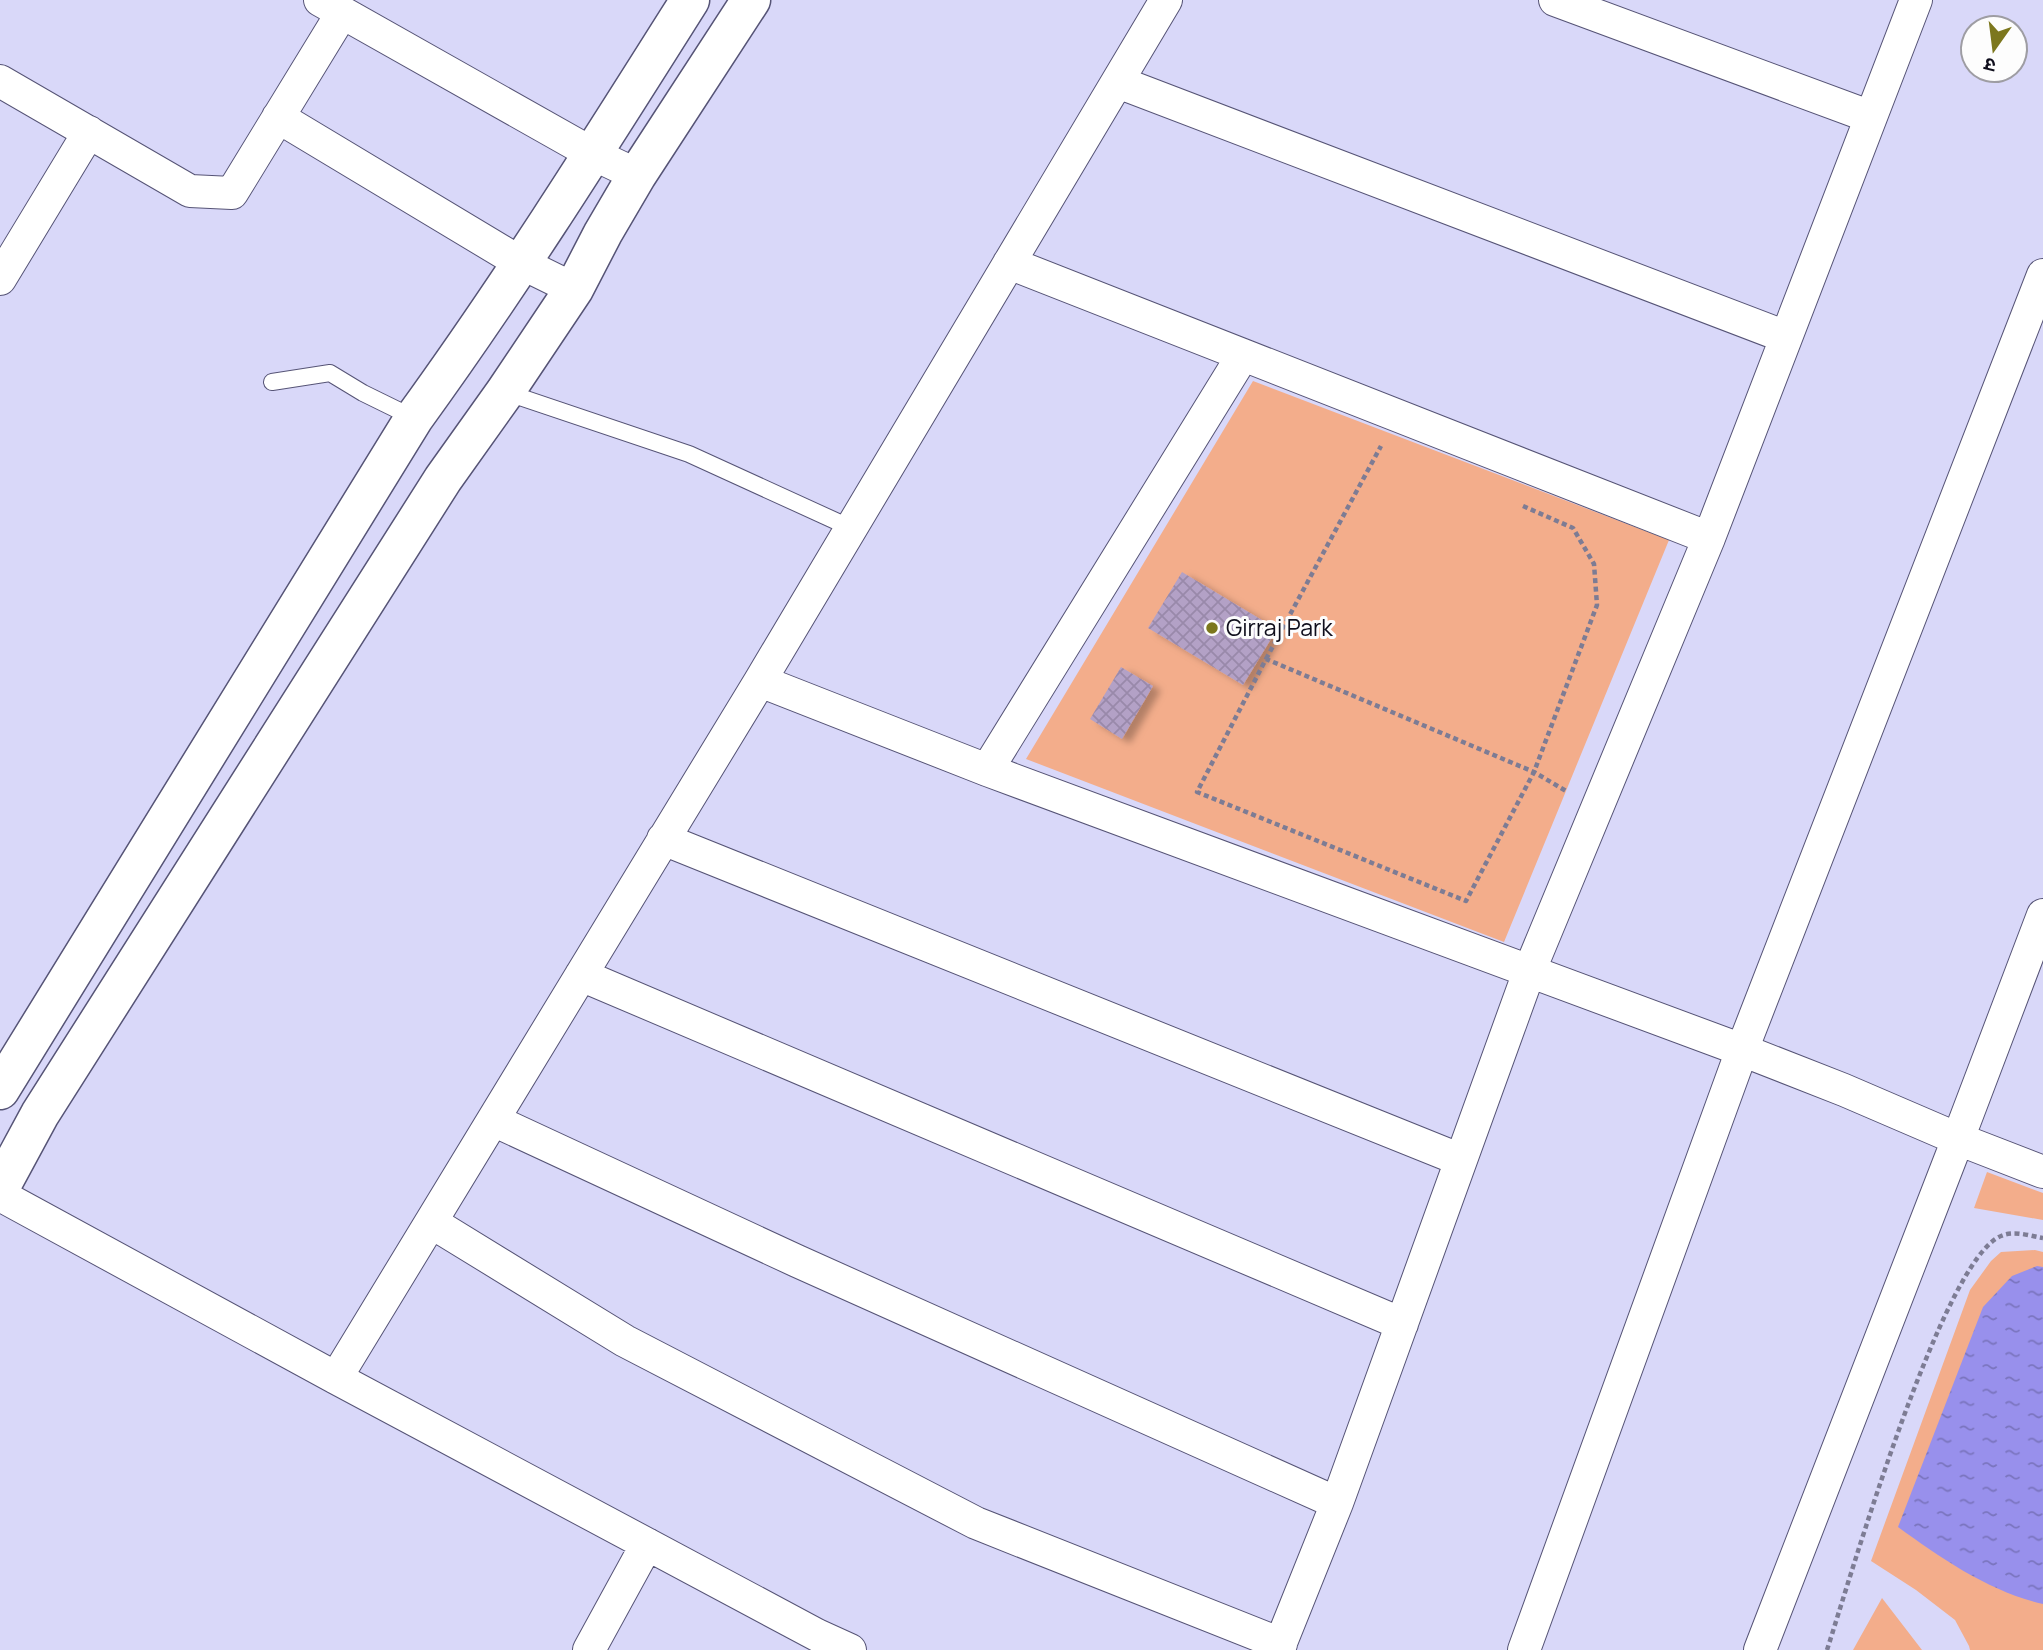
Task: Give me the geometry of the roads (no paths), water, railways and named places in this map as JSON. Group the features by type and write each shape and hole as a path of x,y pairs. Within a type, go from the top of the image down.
{"main road":[{"path":"0,1091 414,418 475,335 690,0"},
{"path":"0,1188 40,1114 443,479 505,393 574,289 637,175 751,0"}],"street":[{"path":"336,1378 760,681 1166,0"},
{"path":"1555,0 1871,117"},
{"path":"431,1222 625,1341 976,1523 1280,1647 1337,1503 1529,972 1709,538 1916,0"},
{"path":"0,81 190,191 232,193 278,117 331,6 593,154 637,175"},
{"path":"1118,82 1786,337"},
{"path":"278,117 521,263 574,289"},
{"path":"0,279 89,132"},
{"path":"1009,263 1709,538"},
{"path":"1524,1650 1742,1050 2043,275"},
{"path":"987,770 1243,355"},
{"path":"760,681 987,770 1742,1050 2043,1172"},
{"path":"663,839 1461,1160"},
{"path":"1760,1650 2043,915"},
{"path":"581,975 1402,1324"},
{"path":"0,1091 40,1114"},
{"path":"493,1120 797,1261 1337,1503"},
{"path":"0,1195 647,1544 814,1643 850,1650"},
{"path":"589,1650 647,1544"}],"lane":[{"path":"272,382 330,373 414,418"},
{"path":"505,393 689,454 851,528"}],"water":[{"path":"2037,1266 2043,1267 2043,1604 2023,1599 1985,1583 1898,1527 1983,1307 2012,1276"}],"place":[{"name":"Girraj Park","path":"1212,628"}]}
